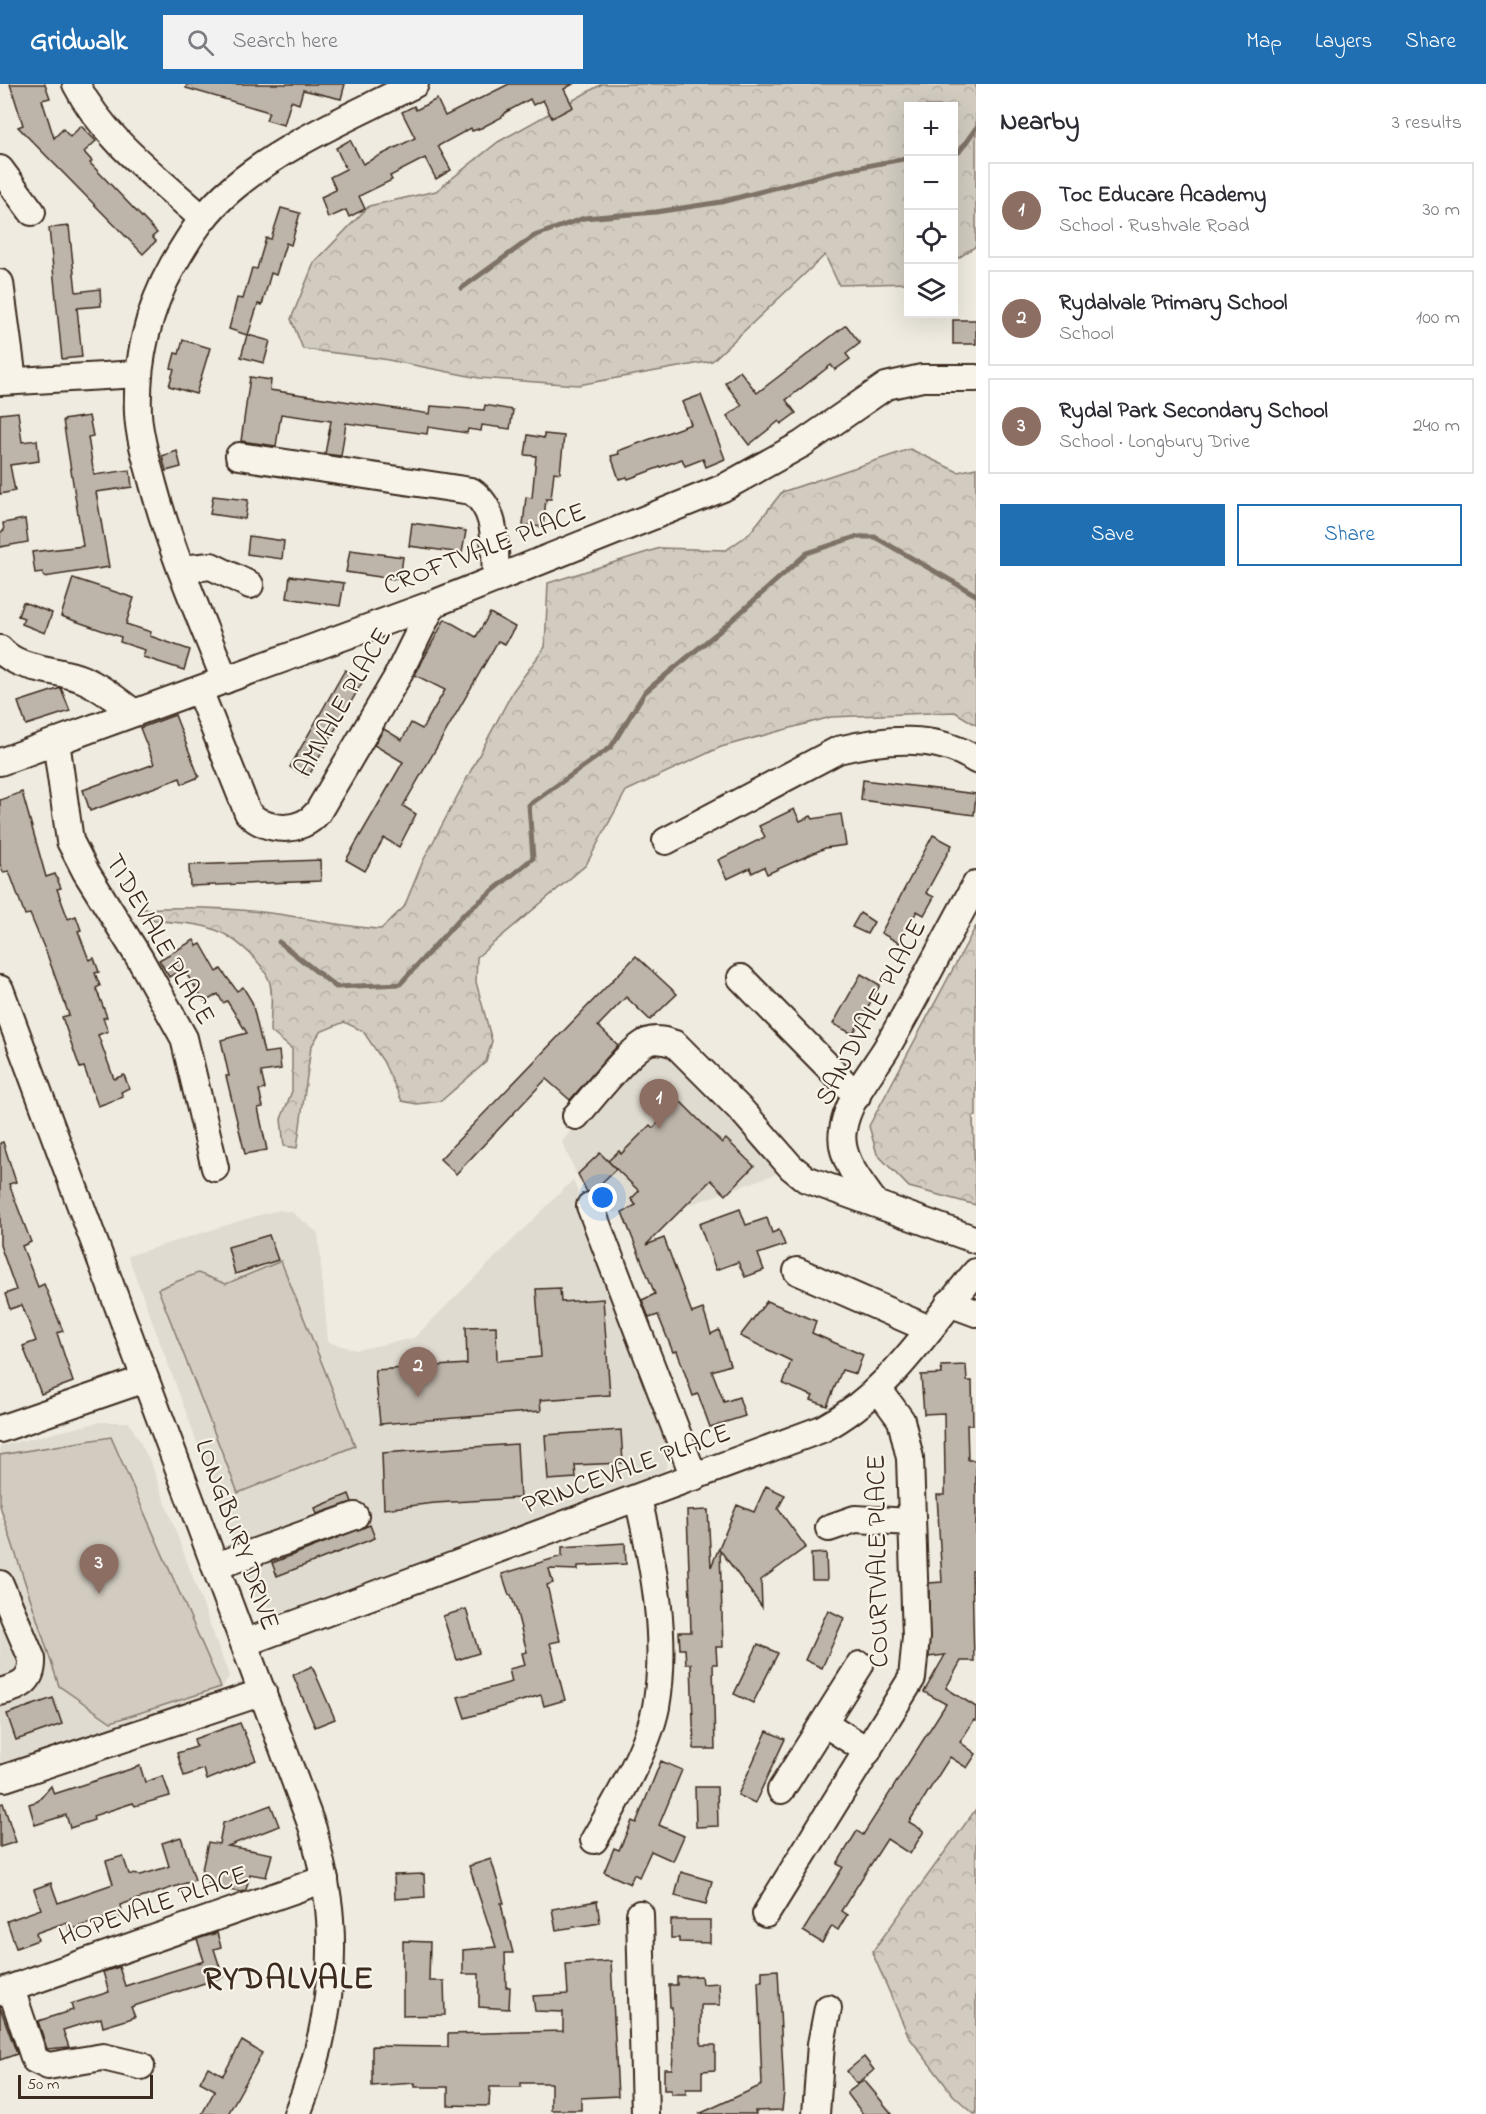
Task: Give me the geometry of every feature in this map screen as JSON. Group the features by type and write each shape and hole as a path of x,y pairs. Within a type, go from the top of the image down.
{"street":[{"path":"76,84 92,113 113,138 202,218"},
{"path":"225,680 163,520 144,452 138,415 139,374 148,322 163,282 202,218 234,186 271,160 414,84"},
{"path":"0,169 32,212"},
{"path":"0,283 7,381 139,374"},
{"name":"CROFTVALE PLACE","path":"0,762 433,604 723,488 802,444 886,386 922,378 976,378"},
{"path":"239,456 471,491 488,506 496,578"},
{"path":"181,569 211,566 250,585"},
{"name":"AMVALE PLACE","path":"199,690 248,813 263,825 275,828 300,826 318,812 396,680 433,604"},
{"path":"0,649 6,656 21,663 82,679 107,692 133,712"},
{"path":"666,841 838,750 862,744 908,740 950,747 976,760"},
{"name":"TIDEVALE PLACE","path":"56,741 70,841 86,873 140,959 184,1038 215,1168"},
{"name":"SANDVALE PLACE","path":"875,1203 854,1173 844,1151 842,1130 856,1096 976,884"},
{"path":"741,978 856,1096"},
{"name":"LONGBURY DRIVE","path":"0,989 9,1041 145,1379 313,1829 325,1879 330,1920 330,1969 325,2017 317,2055 297,2114"},
{"path":"576,1116 647,1042 665,1041 675,1044 743,1112 791,1167 806,1179 976,1240"},
{"path":"590,1206 694,1477"},
{"path":"797,1271 929,1329"},
{"name":"PRINCEVALE PLACE","path":"244,1643 822,1429 849,1414 879,1390 976,1272"},
{"path":"949,1303 976,1313"},
{"path":"0,1430 145,1379"},
{"name":"COURTVALE PLACE","path":"766,1914 904,1694 912,1678 916,1661 910,1458 901,1420 879,1390"},
{"path":"594,1840 640,1749 655,1709 658,1611 653,1568 638,1499"},
{"path":"216,1566 355,1516"},
{"path":"830,1528 855,1519 912,1522"},
{"path":"0,1584 32,1659 32,1670 20,1687 0,1692"},
{"path":"782,1790 860,1665"},
{"path":"5,1778 263,1692"},
{"path":"824,1723 868,1751"},
{"name":"HOPEVALE PLACE","path":"5,1991 325,1879"},
{"path":"640,1914 645,2114"},
{"path":"5,1991 35,2060 48,2066 103,2057 141,2066"},
{"path":"816,2114 821,2044 828,2008"}],"shaded area":[{"path":"650,1049 669,1053 787,1170 645,1221 635,1218 630,1207 615,1213 607,1209 601,1195 588,1200 562,1142 582,1116"},
{"path":"573,1180 674,1444 664,1473 278,1614 254,1596 128,1256 259,1215 280,1210 292,1212 318,1233 328,1342 356,1350 414,1338"},
{"path":"100,1422 129,1422 150,1461 229,1676 219,1693 0,1765 0,1446"}],"green space":[{"path":"602,84 976,84 976,246 958,258 958,102 904,102 904,283 839,285 825,255 712,361 578,385 479,378 383,359 303,349 291,319 314,263 369,206 436,191 498,142"},
{"path":"910,449 958,472 976,468 976,725 955,712 831,717 721,747 626,791 586,865 477,957 476,982 492,1041 486,1062 441,1101 417,1104 402,1101 383,1061 363,1031 344,1022 320,1032 311,1047 297,1148 284,1146 281,1119 292,1091 292,1049 270,1031 271,992 265,972 244,948 218,931 193,924 149,919 141,916 142,909 231,909 381,929 404,907 423,861 513,691 545,647 548,583 660,548 726,550 749,534 782,492"},
{"path":"976,926 976,1116 973,1117 976,1205 909,1187 877,1154 869,1126"},
{"path":"281,1261 355,1446 238,1493 158,1289 198,1273 226,1284"},
{"path":"111,1437 221,1687 111,1722 59,1686 0,1506 0,1455"},
{"path":"976,1809 976,2114 974,2114 953,2095 909,2037 872,1952"}],"building":[{"path":"10,84 45,84 50,98 42,100 54,138 63,129 70,137 81,126 96,141 84,152 92,161 90,163 157,233 152,237 156,241 143,254 18,127 23,125"},
{"path":"187,84 345,84 341,99 303,90 299,104 291,101 284,125 266,120 269,112 186,88"},
{"path":"509,84 573,84 564,89 573,107 552,118 543,100 533,105 530,99 481,128 472,131 471,128 438,146 451,170 436,179 425,158 390,176 392,180 359,196 365,209 349,217 346,210 328,218 321,197 336,190 330,177 346,169 336,148 350,140 363,164 415,138 402,112 414,106 416,110 437,99 445,116"},
{"path":"281,208 300,213 291,245 286,243 276,275 271,273 262,305 258,304 248,335 270,341 264,363 241,357 247,335 229,329 237,298 243,299 252,268 257,269 266,238 271,239"},
{"path":"69,226 76,292 100,289 101,306 77,308 82,357 62,359 49,228"},
{"path":"953,320 976,320 976,344 953,344"},
{"path":"846,325 860,343 846,354 850,359 835,370 831,365 786,400 796,413 781,424 779,421 749,445 727,416 742,405 725,383 740,371 757,393"},
{"path":"183,340 210,348 196,394 169,386 174,369 171,368 175,353 179,354"},
{"path":"250,377 271,380 270,390 430,414 431,406 484,410 485,405 513,410 510,429 482,425 481,431 468,429 467,433 428,427 427,434 346,423 341,456 325,454 331,421 281,414 276,446 241,441"},
{"path":"701,395 725,459 706,467 703,459 685,466 682,459 628,479 627,477 619,479 611,456 619,454 618,451 691,424 682,402"},
{"path":"18,412 22,442 37,440 39,461 10,465 15,491 0,494 0,414"},
{"path":"89,416 93,436 88,437 94,475 130,470 132,487 96,492 109,567 44,577 43,572 35,573 32,552 83,546 63,420"},
{"path":"544,434 564,436 560,473 554,472 551,499 546,499 543,527 523,525 526,497 532,498 536,456 525,455 528,435 544,438"},
{"path":"177,451 181,467 166,471 162,456"},
{"path":"213,496 248,500 245,519 210,514"},
{"path":"25,519 28,542 0,547 0,532 4,531 3,523"},
{"path":"412,523 466,531 462,553 409,546"},
{"path":"249,536 284,541 282,559 247,554"},
{"path":"350,550 403,557 400,580 346,572"},
{"path":"290,576 344,583 340,606 287,598"},
{"path":"73,578 134,598 126,624 151,632 150,636 190,650 184,670 143,657 145,650 120,642 121,637 61,616"},
{"path":"23,602 52,613 45,633 22,624 24,618 18,616"},
{"path":"490,613 515,627 505,644 498,641 403,806 416,814 399,847 384,838 365,871 346,860 403,762 374,745 384,729 402,740 411,723 422,729 445,690 415,675 445,619 476,637"},
{"path":"345,670 363,681 308,777 290,767"},
{"path":"61,688 70,711 26,725 18,702"},
{"path":"175,715 199,777 182,784 180,778 90,811 83,790 154,764 140,728"},
{"path":"863,780 976,794 974,815 861,800"},
{"path":"22,792 46,877 55,874 61,888 57,889 68,919 76,916 81,930 78,931 89,960 94,958 99,972 95,973 100,986 96,988 107,1017 103,1018 108,1031 98,1035 114,1079 124,1075 129,1088 121,1092 123,1097 98,1106 84,1067 80,1068 62,1017 69,1015 48,957 30,914 25,915 9,871 3,872 0,864 0,800"},
{"path":"794,809 800,821 811,816 813,819 841,814 846,845 825,848 767,874 764,867 752,873 750,868 727,879 718,860 765,837 759,826"},
{"path":"933,835 952,845 926,893 934,897 924,915 917,911 899,943 881,933"},
{"path":"320,860 321,881 190,886 189,865"},
{"path":"860,913 874,922 867,934 852,927"},
{"path":"194,940 197,946 201,944 217,972 221,969 237,991 243,987 252,1002 264,1053 279,1051 281,1069 261,1072 265,1089 259,1090 263,1107 258,1108 267,1150 245,1154 226,1076 229,1076 221,1040 247,1033 227,1001 223,1003 218,994 205,1002 183,969 169,977 159,960"},
{"path":"636,956 677,994 650,1020 626,997 598,1026 618,1045 570,1100 546,1079 456,1174 440,1159"},
{"path":"861,974 880,985 853,1034 833,1024"},
{"path":"680,1101 722,1143 726,1139 754,1166 726,1195 711,1180 646,1245 664,1238 692,1313 703,1309 711,1334 719,1330 730,1365 712,1371 724,1402 739,1397 745,1416 710,1427 698,1394 693,1396 677,1351 673,1352 658,1315 649,1318 642,1300 655,1294 622,1212 636,1205 631,1199 639,1191 608,1161 619,1151 621,1154 650,1125 653,1128"},
{"path":"3,1142 16,1182 9,1184 31,1242 22,1246 38,1287 44,1284 63,1331 57,1333 73,1382 41,1394 23,1346 36,1341 22,1305 10,1309 5,1294 16,1290 0,1245 0,1143"},
{"path":"600,1153 616,1169 593,1191 587,1192 578,1174"},
{"path":"740,1209 746,1225 767,1218 772,1233 779,1230 785,1245 758,1254 764,1270 745,1277 738,1262 716,1270 699,1224"},
{"path":"269,1235 278,1260 235,1274 228,1247"},
{"path":"560,1288 561,1302 603,1299 610,1395 540,1400 541,1411 380,1424 375,1370 467,1364 466,1327 496,1326 497,1361 541,1357 536,1289"},
{"path":"767,1301 816,1321 812,1333 863,1355 856,1374 842,1370 827,1406 811,1400 813,1396 783,1384 791,1361 740,1336"},
{"path":"966,1365 967,1381 972,1381 973,1425 967,1425 968,1460 976,1460 976,1570 972,1571 974,1661 961,1661 946,1688 976,1707 976,1721 974,1720 960,1742 976,1754 967,1768 950,1757 909,1822 924,1831 910,1854 887,1839 841,1911 847,1915 838,1930 832,1926 822,1943 803,1931 843,1867 837,1864 857,1831 863,1835 946,1704 924,1692 945,1655 929,1657 929,1583 942,1582 937,1495 945,1495 945,1474 944,1413 924,1414 921,1375 942,1374 941,1366"},
{"path":"621,1430 623,1463 575,1465 576,1478 548,1480 545,1435"},
{"path":"517,1444 520,1498 435,1503 384,1509 382,1453"},
{"path":"766,1486 785,1495 778,1509 806,1547 761,1580 762,1607 720,1550 723,1647 716,1647 717,1664 713,1664 715,1749 694,1749 691,1664 686,1664 685,1649 680,1649 679,1632 691,1632 687,1511 708,1510 711,1567 737,1505 754,1512"},
{"path":"349,1494 352,1502 317,1514 315,1508"},
{"path":"370,1525 375,1538 277,1576 272,1563"},
{"path":"625,1543 626,1564 578,1566 578,1570 549,1569 553,1583 547,1585 560,1641 550,1643 565,1700 544,1706 541,1695 465,1718 458,1697 512,1682 509,1669 525,1665 522,1653 527,1652 516,1609 502,1574 562,1556 562,1547"},
{"path":"826,1553 827,1580 812,1580 811,1554"},
{"path":"466,1609 479,1653 457,1660 443,1616"},
{"path":"828,1610 844,1618 822,1668 805,1660"},
{"path":"758,1644 778,1653 753,1703 734,1694"},
{"path":"312,1666 335,1719 315,1727 293,1675"},
{"path":"53,1698 62,1724 16,1740 7,1714"},
{"path":"240,1723 256,1760 207,1780 204,1769 184,1776 177,1753 196,1747 194,1739"},
{"path":"767,1731 785,1739 755,1803 738,1795"},
{"path":"661,1761 682,1770 659,1825 684,1836 673,1861 651,1851 639,1877 634,1874 630,1884 604,1872 614,1848 619,1850 632,1821 636,1823"},
{"path":"140,1766 145,1782 163,1776 170,1796 135,1806 133,1803 93,1816 94,1820 70,1828 66,1815 35,1825 29,1804 38,1801 51,1786 54,1794"},
{"path":"695,1787 717,1787 718,1826 696,1827"},
{"path":"3,1803 16,1842 0,1847 0,1804"},
{"path":"271,1805 279,1826 228,1846 272,1854 266,1877 250,1874 246,1890 242,1892 208,1887 210,1876 200,1879 208,1842 219,1844 223,1823"},
{"path":"181,1837 195,1880 120,1905 123,1916 106,1922 105,1918 69,1930 67,1922 36,1933 38,1940 16,1948 7,1921 41,1909 34,1889 51,1883 58,1903 113,1884 106,1861 123,1856 129,1874 141,1875 167,1867 169,1866 162,1843"},
{"path":"491,1859 504,1903 501,1903 513,1953 505,1953 506,1987 510,1987 509,2009 479,2007 479,1974 463,1974 463,1950 496,1947 469,1866"},
{"path":"681,1872 712,1881 706,1904 675,1896"},
{"path":"424,1874 425,1897 395,1899 394,1875"},
{"path":"597,1901 600,1923 556,1930 552,1909"},
{"path":"671,1920 710,1920 710,1943 679,1942 679,1938 671,1938"},
{"path":"217,1933 221,1947 214,1949 223,1977 131,2007 135,2017 123,2021 103,2027 101,2018 63,2030 69,2047 47,2049 38,2021 73,2010 71,2004 109,1992 103,1972 119,1967 125,1986 204,1961 197,1939"},
{"path":"403,1941 430,1942 429,1981 444,1981 445,2015 403,2016"},
{"path":"611,1961 618,2096 581,2098 581,2110 551,2110 551,2083 521,2083 521,2087 490,2087 489,2106 448,2105 448,2087 415,2087 415,2083 372,2086 372,2046 448,2047 448,2034 563,2031 563,2012 535,2011 533,1996 568,1994 566,1964"},
{"path":"778,1970 784,2092 782,2110 755,2111 756,2114 699,2114 762,2085 758,1981 762,1981 762,1971"},
{"path":"701,1976 702,1984 719,1983 720,2005 701,2005 701,2045 715,2045 715,2070 702,2071 702,2089 686,2089 686,2094 671,2094 671,2090 664,2090 664,2069 672,2069 673,2055 669,1985 677,1985 677,1977"},
{"path":"0,2007 17,2054 0,2060"},
{"path":"242,2041 262,2053 228,2114 202,2114 215,2090 200,2082 208,2067 223,2075"},
{"path":"864,2057 874,2070 857,2084 847,2071"},
{"path":"864,2080 892,2114 863,2114 847,2093"}],"waterway":[{"path":"958,152 976,128"},
{"path":"462,288 534,236 584,218 656,212 721,202 835,172 904,159"},
{"path":"279,942 336,987 400,984 463,915 533,858 529,805 611,747 645,692 722,629 807,553 855,537 875,537 976,595"}],"place":[{"name":"Toc Educare Academy","path":"659,1129"},
{"name":"Rydalvale Primary School","path":"418,1397"},
{"name":"Rydal Park Secondary School","path":"99,1594"}],"district":[{"name":"RYDALVALE","path":"289,1980"}]}
